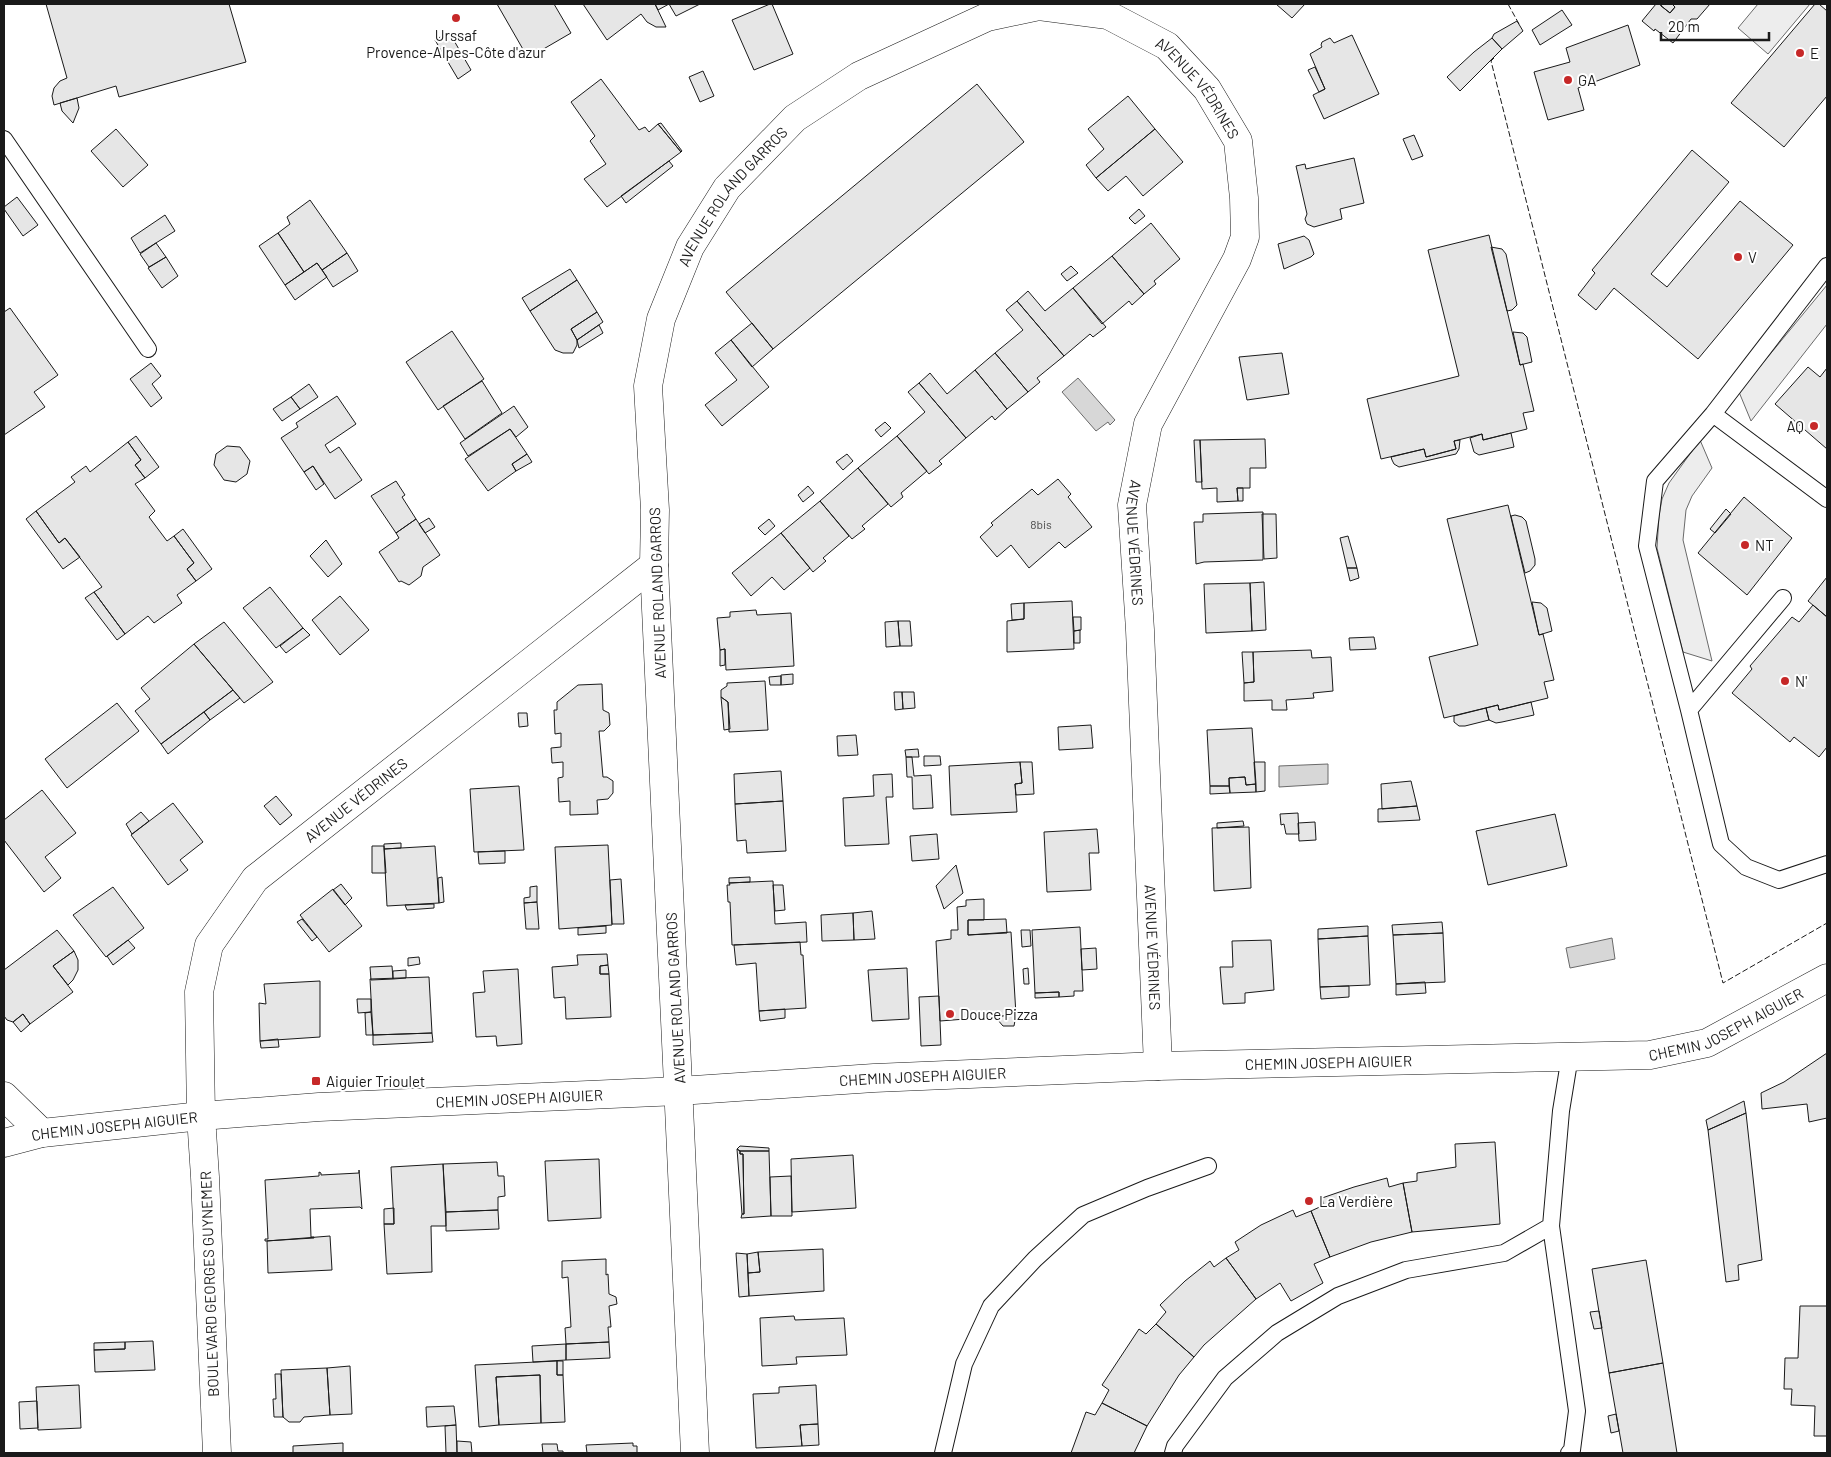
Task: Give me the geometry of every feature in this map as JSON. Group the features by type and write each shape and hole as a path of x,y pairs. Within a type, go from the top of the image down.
{"street":[{"name":"AVENUE ROLAND GARROS","path":"695,1453 654,565 655,510 648,386 661,319 690,247 727,188 796,118 859,76 988,17 1039,6 1110,9"},
{"name":"AVENUE VÉDRINES","path":"1110,9 1168,46 1207,89 1238,141 1244,198 1245,238 1237,260 1148,424 1132,505 1140,630 1158,1066"},
{"name":"AVENUE VÉDRINES","path":"201,1116 199,992 209,945 255,879 654,565"},
{"name":"CHEMIN JOSEPH AIGUIER","path":"4,1143 42,1133 201,1116 319,1107 679,1091 874,1078 1158,1066 1650,1055 1707,1043 1827,978"},
{"path":"4,1096 42,1133"},
{"name":"BOULEVARD GEORGES GUYNEMER","path":"201,1116 217,1453"}],"lane":[{"path":"4,139 148,349"},
{"path":"1827,266 1713,414 1655,481 1647,546 1721,844 1746,867 1779,880 1827,864"},
{"path":"1713,414 1827,499"},
{"path":"1689,710 1783,598"},
{"path":"1569,1453 1572,1450 1577,1411 1551,1226 1562,1110 1570,1056"},
{"path":"943,1453 964,1364 991,1306 1035,1259 1083,1215 1147,1188 1208,1166"},
{"path":"1173,1453 1175,1446 1225,1378 1277,1334 1338,1296 1406,1270 1504,1253 1551,1226"}],"shaded area":[{"path":"1758,4 1810,4 1768,54 1738,28"},
{"path":"1827,285 1827,324 1751,421 1739,392"},
{"path":"1078,378 1115,420 1110,425 1108,422 1096,431 1062,392"},
{"path":"1700,440 1712,468 1692,496 1686,510 1683,540 1712,661 1683,652 1657,548 1662,499 1669,483"},
{"path":"1328,764 1328,784 1279,787 1279,766"},
{"path":"1612,938 1615,959 1570,968 1566,948"}],"building":[{"path":"46,4 229,4 246,62 119,97 116,86 54,105 52,96 54,88 60,81 67,78"},
{"path":"497,4 554,4 571,33 528,58"},
{"path":"583,4 655,4 666,27 656,27 647,22 641,14 607,40"},
{"path":"655,4 669,4 658,10"},
{"path":"669,4 700,4 676,16"},
{"path":"772,4 793,54 754,70 732,20"},
{"path":"1276,4 1305,4 1292,18"},
{"path":"1656,4 1659,4 1670,13 1675,7 1672,4 1710,4 1697,19 1691,19 1673,43 1642,21"},
{"path":"1662,4 1672,4 1675,7 1670,13 1661,6"},
{"name":"E","path":"1815,4 1819,4 1827,11 1827,96 1784,147 1731,103"},
{"path":"1562,10 1572,25 1540,45 1532,30"},
{"path":"1517,21 1523,31 1502,49 1492,38 1494,34"},
{"name":"GA","path":"1628,25 1640,65 1578,88 1584,110 1548,120 1534,72 1570,62 1566,48"},
{"path":"449,32 471,70 458,79 435,40"},
{"path":"1352,35 1379,94 1324,119 1313,95 1325,89 1310,54 1322,47 1322,42 1330,38 1334,43"},
{"path":"1492,38 1502,49 1460,91 1447,77"},
{"path":"1315,67 1325,89 1319,92 1308,70"},
{"path":"703,71 714,96 700,102 689,77"},
{"path":"601,79 639,130 645,127 649,132 658,124 681,152 607,207 584,179 606,164 590,141 595,136 571,102"},
{"path":"977,84 1024,142 773,349 726,292"},
{"path":"1128,96 1155,129 1096,178 1086,165 1104,149 1088,129"},
{"path":"77,98 79,108 73,123 62,111 60,103"},
{"path":"661,123 682,151 681,152 658,124"},
{"path":"116,129 148,165 123,187 91,151"},
{"path":"1155,129 1183,162 1143,196 1126,176 1108,191 1096,178"},
{"path":"1414,135 1423,156 1412,160 1403,139"},
{"name":"V","path":"1692,150 1729,182 1651,274 1667,287 1740,201 1793,245 1698,359 1614,288 1596,310 1578,295 1595,273 1592,270"},
{"path":"1354,158 1364,203 1340,209 1342,219 1314,227 1307,224 1305,219 1307,214 1296,166 1305,164 1306,169"},
{"path":"669,161 673,166 626,203 621,196"},
{"path":"17,197 38,225 23,236 4,209"},
{"path":"310,200 347,253 322,270 317,263 304,272 278,233 290,224 287,217"},
{"path":"1139,209 1145,216 1135,224 1129,218"},
{"path":"165,215 175,231 140,253 131,238"},
{"path":"1151,223 1180,259 1154,281 1156,284 1144,294 1112,256"},
{"path":"278,233 304,272 285,285 259,246"},
{"path":"1489,235 1520,365 1523,364 1534,411 1523,413 1527,429 1483,440 1482,434 1454,441 1456,449 1426,457 1424,449 1381,459 1367,399 1459,376 1428,250"},
{"path":"1304,236 1309,240 1314,254 1284,269 1278,244"},
{"path":"156,243 166,257 149,267 140,254"},
{"path":"1491,247 1502,249 1506,254 1517,305 1512,310 1507,311"},
{"path":"347,253 358,271 333,287 322,270"},
{"path":"1112,256 1144,294 1132,305 1129,301 1102,324 1073,288"},
{"path":"166,257 178,276 162,288 148,268"},
{"path":"317,263 327,277 295,300 285,285"},
{"path":"1071,266 1078,273 1067,281 1061,274"},
{"path":"570,269 577,280 530,311 522,298"},
{"path":"577,280 597,312 571,329 577,340 577,345 573,353 563,353 555,350 530,311"},
{"path":"1073,288 1106,327 1093,337 1090,334 1064,356 1017,301 1028,291 1045,311"},
{"path":"1017,301 1064,356 1037,378 1040,382 1028,392 995,353 1023,330 1006,310"},
{"path":"10,308 58,375 34,392 45,407 4,435 4,312"},
{"path":"597,312 603,322 577,340 571,329"},
{"path":"752,323 773,349 752,367 731,340"},
{"path":"599,325 603,333 579,348 577,340"},
{"path":"452,331 484,379 438,410 406,362"},
{"path":"1513,332 1523,333 1527,337 1532,362 1520,365"},
{"path":"731,340 769,387 722,426 705,405 737,380 715,353"},
{"path":"995,353 1028,392 1007,409 975,370"},
{"path":"1282,353 1289,394 1247,400 1239,357"},
{"path":"151,363 161,376 152,384 162,398 151,407 130,379"},
{"name":"AQ","path":"1808,367 1820,377 1827,368 1827,449 1775,404"},
{"path":"975,370 1007,409 995,420 992,416 966,438 919,383 930,373 947,394"},
{"path":"482,381 502,413 465,439 443,406"},
{"path":"919,383 966,438 939,461 942,464 929,474 897,436 925,412 908,392"},
{"path":"309,384 318,397 300,409 291,397"},
{"path":"337,396 356,424 325,445 330,453 339,447 362,480 335,499 313,466 304,472 281,438 298,427 296,423"},
{"path":"291,397 300,409 282,421 273,409"},
{"path":"514,406 528,427 516,437 510,429 468,456 460,443"},
{"path":"885,422 891,428 881,437 875,430"},
{"path":"510,429 527,454 512,464 516,471 488,491 465,459"},
{"path":"1511,433 1514,447 1479,455 1474,452 1470,438 1482,434 1483,440"},
{"path":"136,436 159,467 145,478 135,465 141,460 128,442"},
{"path":"897,436 927,471 901,493 903,497 891,507 858,468"},
{"path":"1265,439 1266,468 1250,468 1250,488 1237,488 1238,501 1217,502 1217,488 1202,489 1200,440"},
{"path":"1194,440 1200,440 1202,482 1196,482"},
{"path":"1460,440 1459,449 1456,454 1399,467 1394,464 1391,457 1424,449 1426,457 1456,449 1454,441"},
{"path":"128,442 141,460 135,465 145,478 135,484 155,511 149,517 167,541 174,536 194,563 187,569 196,581 177,595 182,603 154,623 148,616 125,634 94,592 102,587 65,538 59,543 36,511 75,482 71,477 86,466 90,472"},
{"path":"227,446 240,447 250,461 247,474 236,482 224,480 214,465 216,454"},
{"path":"527,454 532,462 516,471 512,464"},
{"path":"847,454 853,461 843,470 836,462"},
{"path":"313,466 324,484 316,490 304,472"},
{"path":"858,468 888,504 862,526 865,529 852,539 820,501"},
{"path":"1058,479 1071,494 1068,497 1092,527 1065,548 1059,542 1029,568 1011,545 997,557 980,537 993,525 991,523 1032,489 1038,495"},
{"path":"396,481 405,495 402,497 416,519 396,533 371,496"},
{"path":"808,486 814,493 803,502 798,495"},
{"path":"1237,488 1243,488 1243,501 1238,501"},
{"name":"NT","path":"1744,497 1792,538 1747,595 1698,553"},
{"path":"820,501 849,536 823,558 826,561 813,572 781,533"},
{"path":"1508,505 1539,635 1543,634 1554,680 1544,682 1548,698 1499,710 1498,705 1444,718 1429,657 1478,645 1447,519"},
{"path":"1726,509 1731,514 1715,533 1710,529"},
{"path":"36,511 59,543 65,538 80,557 63,569 26,519"},
{"path":"1263,512 1263,560 1204,562 1196,564 1194,522 1203,522 1203,514"},
{"path":"1262,514 1276,514 1277,558 1264,559"},
{"path":"1511,516 1522,517 1526,521 1535,559 1535,565 1530,571 1525,573"},
{"path":"429,518 435,527 425,533 419,524"},
{"path":"416,519 440,555 423,567 421,576 409,585 401,581 399,582 379,552 399,538 396,533"},
{"path":"769,519 775,526 765,535 758,528"},
{"path":"183,529 212,569 196,581 187,569 194,563 174,536"},
{"path":"781,533 810,568 784,590 772,577 751,596 732,573"},
{"path":"1348,536 1357,568 1347,568 1340,538"},
{"path":"326,540 342,564 328,577 310,556"},
{"path":"1347,568 1357,568 1359,578 1350,581"},
{"path":"1827,577 1827,617 1808,601"},
{"path":"1264,582 1266,630 1252,631 1250,583"},
{"path":"1250,583 1252,631 1206,633 1204,584"},
{"path":"270,587 303,628 276,648 243,608"},
{"path":"94,592 125,634 117,640 85,598"},
{"path":"340,596 369,630 340,655 312,620"},
{"path":"1072,601 1074,649 1007,652 1007,621 1024,619 1024,603"},
{"path":"1532,602 1541,603 1547,608 1552,631 1539,635"},
{"path":"1024,603 1024,619 1012,620 1011,604"},
{"name":"N'","path":"1813,605 1827,617 1827,747 1819,757 1794,737 1790,742 1732,693 1752,669 1750,666 1792,617 1799,622"},
{"path":"756,610 757,615 791,613 794,666 726,670 725,649 720,650 717,618 730,617 730,612"},
{"path":"1073,617 1081,617 1081,630 1074,631"},
{"path":"898,621 910,621 912,646 900,646"},
{"path":"898,621 900,646 886,647 885,622"},
{"path":"224,622 273,682 244,703 194,644"},
{"path":"303,628 310,635 286,653 280,646"},
{"path":"1080,630 1080,643 1074,643 1074,631"},
{"path":"1374,637 1376,649 1350,650 1349,638"},
{"path":"194,644 233,690 161,744 135,711 150,699 141,688"},
{"path":"725,649 725,665 720,666 720,650"},
{"path":"1311,650 1312,658 1331,657 1333,691 1313,693 1314,698 1286,700 1287,710 1272,710 1272,700 1244,701 1244,683 1254,682 1253,652"},
{"path":"1242,652 1253,652 1254,682 1244,683"},
{"path":"793,674 793,684 781,685 781,675"},
{"path":"781,676 781,685 770,685 769,677"},
{"path":"765,681 768,730 729,732 728,702 721,697 721,690 727,686 727,683"},
{"path":"602,684 603,710 609,713 610,725 604,731 599,731 603,777 613,781 613,793 608,799 597,800 598,814 570,815 570,801 559,802 558,778 563,777 563,762 552,763 551,748 561,747 561,733 555,734 554,710 557,710 557,702 578,685"},
{"path":"233,690 240,698 210,720 204,712"},
{"path":"894,692 902,692 903,709 895,710"},
{"path":"902,692 914,692 915,708 903,709"},
{"path":"721,697 728,702 730,729 724,730"},
{"path":"1531,702 1534,715 1496,723 1489,720 1486,708 1498,705 1499,710"},
{"path":"117,703 139,731 67,788 45,759"},
{"path":"1486,708 1489,720 1465,726 1459,726 1454,722 1454,716"},
{"path":"204,712 210,720 168,754 161,744"},
{"path":"518,713 527,713 528,726 519,727"},
{"path":"1091,725 1093,748 1059,750 1058,727"},
{"path":"1252,728 1256,784 1246,785 1245,777 1229,778 1229,786 1210,786 1207,730"},
{"path":"856,735 858,755 838,756 837,736"},
{"path":"918,749 919,757 906,757 905,750"},
{"path":"924,756 940,756 941,765 924,766"},
{"path":"906,757 912,757 914,776 931,775 933,808 913,809 912,777 907,777"},
{"path":"1020,762 1032,762 1034,794 1016,795 1015,784 1022,783"},
{"path":"1020,762 1022,783 1015,784 1017,812 951,815 949,766"},
{"path":"1254,762 1265,762 1265,791 1256,792"},
{"path":"781,771 783,801 735,804 734,774"},
{"path":"892,774 893,797 886,797 889,844 845,846 843,798 874,796 873,775"},
{"path":"1245,777 1246,785 1256,784 1256,792 1230,793 1229,778"},
{"path":"1411,781 1417,806 1382,809 1381,784"},
{"path":"519,786 524,850 474,852 470,789"},
{"path":"1210,786 1229,786 1230,793 1210,794"},
{"path":"42,790 76,833 45,857 61,878 44,892 4,840 4,820"},
{"path":"276,796 292,815 280,825 264,806"},
{"path":"783,801 786,851 747,853 746,840 737,841 735,804"},
{"path":"173,803 203,842 180,860 188,870 168,885 131,835"},
{"path":"1417,806 1420,820 1378,822 1378,809"},
{"path":"141,812 149,821 132,834 126,824"},
{"path":"1298,813 1299,834 1286,834 1284,824 1281,825 1280,814"},
{"path":"1555,814 1567,866 1488,885 1476,831"},
{"path":"1243,821 1244,826 1217,828 1217,823"},
{"path":"1315,822 1316,840 1299,841 1298,823"},
{"path":"1249,827 1251,888 1214,891 1212,828"},
{"path":"1097,829 1099,853 1089,853 1091,890 1047,892 1044,832"},
{"path":"937,834 939,859 912,861 910,836"},
{"path":"401,843 401,848 384,849 384,844"},
{"path":"608,845 612,925 559,929 555,847"},
{"path":"372,846 384,846 386,873 372,873"},
{"path":"435,846 439,903 387,906 384,849"},
{"path":"505,851 505,863 479,864 478,852"},
{"path":"956,865 963,893 944,909 936,886"},
{"path":"442,877 444,902 439,903 438,878"},
{"path":"750,877 750,882 729,883 729,878"},
{"path":"621,879 624,924 612,924 610,880"},
{"path":"773,881 775,924 806,922 807,942 732,945 730,902 728,902 727,885 730,885 729,883"},
{"path":"341,884 352,898 345,905 333,890"},
{"path":"773,885 783,885 785,910 775,911"},
{"path":"537,886 537,902 524,903 524,898 530,897 530,887"},
{"path":"113,887 144,928 106,957 73,915"},
{"path":"333,889 362,926 329,952 300,915"},
{"path":"984,899 984,920 968,920 968,935 1011,932 1016,1015 940,1021 936,941 951,939 951,930 958,930 957,907 966,906 966,900"},
{"path":"537,902 539,929 526,929 524,903"},
{"path":"434,904 434,908 407,910 405,905"},
{"path":"872,911 875,939 854,940 853,913"},
{"path":"853,913 854,940 822,941 821,915"},
{"path":"302,919 317,937 312,941 297,922"},
{"path":"1006,919 1007,933 968,935 968,920"},
{"path":"1442,922 1443,933 1393,935 1392,925"},
{"path":"606,926 606,933 578,935 578,928"},
{"path":"1368,926 1368,936 1318,939 1318,929"},
{"path":"1080,927 1083,991 1074,991 1074,996 1059,997 1059,992 1035,993 1032,930"},
{"path":"57,930 74,951 53,966 73,992 30,1024 23,1014 13,1022 7,1020 4,1016 4,970"},
{"path":"1021,930 1030,930 1031,946 1022,947"},
{"path":"1443,933 1445,982 1396,984 1393,935"},
{"path":"1368,936 1370,985 1320,987 1318,939"},
{"path":"128,940 135,948 113,965 107,956"},
{"path":"1271,940 1274,990 1245,993 1245,1003 1223,1004 1220,967 1233,967 1232,941"},
{"path":"800,942 801,955 803,955 806,1008 759,1011 756,963 736,965 734,945"},
{"path":"1096,948 1097,969 1082,970 1081,949"},
{"path":"74,951 78,960 78,970 68,985 53,966"},
{"path":"607,954 608,965 600,966 600,974 609,974 611,1017 566,1019 565,997 554,998 552,967 578,965 577,955"},
{"path":"419,957 420,964 408,966 408,958"},
{"path":"608,965 609,974 600,974 600,966"},
{"path":"392,966 393,979 371,980 370,967"},
{"path":"907,968 909,1019 872,1021 868,970"},
{"path":"1028,968 1029,984 1024,984 1023,969"},
{"path":"518,969 522,1044 497,1046 496,1036 476,1037 473,993 485,992 483,971"},
{"path":"406,970 406,978 393,979 393,971"},
{"path":"429,977 432,1033 373,1035 370,979"},
{"path":"320,981 320,1037 260,1041 259,1003 266,1004 264,984"},
{"path":"1425,982 1426,993 1396,995 1396,984"},
{"path":"1349,986 1349,997 1321,999 1320,987"},
{"path":"1059,992 1059,997 1035,998 1035,993"},
{"path":"939,996 941,1045 921,1046 919,997"},
{"path":"357,999 371,999 371,1012 358,1013"},
{"path":"785,1009 785,1018 760,1021 759,1011"},
{"path":"371,1012 373,1035 366,1035 365,1013"},
{"path":"23,1014 30,1024 21,1032 13,1022"},
{"path":"1016,1015 1014,1026 1003,1026 997,1019 997,1016"},
{"path":"432,1033 433,1042 373,1045 373,1035"},
{"path":"278,1039 279,1047 261,1048 260,1041"},
{"path":"1827,1053 1827,1118 1809,1122 1807,1104 1762,1109 1761,1093 1784,1082"},
{"path":"1744,1101 1746,1113 1708,1130 1706,1120"},
{"path":"1746,1113 1762,1260 1738,1265 1739,1280 1726,1282 1708,1130"},
{"path":"1495,1142 1500,1224 1412,1232 1403,1183 1417,1181 1417,1173 1456,1167 1455,1144"},
{"path":"740,1146 769,1148 769,1151 740,1151 737,1149"},
{"path":"737,1149 740,1151 740,1154 743,1154 744,1214 742,1214"},
{"path":"740,1151 769,1151 771,1216 741,1218 742,1214 744,1214 743,1154 740,1154"},
{"path":"853,1155 856,1208 792,1212 791,1159"},
{"path":"599,1159 601,1218 548,1221 545,1161"},
{"path":"497,1162 498,1176 504,1176 505,1196 498,1197 498,1210 446,1212 443,1164"},
{"path":"443,1164 446,1226 431,1226 432,1272 387,1274 384,1224 394,1224 391,1167"},
{"path":"359,1170 362,1209 360,1207 310,1209 311,1237 314,1238 265,1241 265,1239 268,1239 265,1180 319,1176 319,1172 321,1175 359,1173"},
{"path":"791,1176 792,1216 771,1216 770,1177"},
{"path":"1387,1178 1389,1187 1403,1183 1412,1232 1371,1242 1330,1257 1311,1211 1324,1205 1322,1198"},
{"path":"394,1208 394,1224 384,1224 384,1209"},
{"path":"498,1210 499,1229 446,1231 446,1212"},
{"path":"1293,1210 1296,1217 1311,1211 1330,1257 1314,1264 1323,1283 1291,1301 1280,1283 1256,1299 1226,1258 1239,1250 1235,1242 1261,1225"},
{"path":"330,1236 332,1270 268,1273 267,1241"},
{"path":"823,1249 824,1291 749,1296 748,1273 760,1272 758,1252"},
{"path":"758,1252 760,1272 748,1273 747,1254"},
{"path":"736,1253 747,1254 749,1296 739,1297"},
{"path":"1226,1258 1256,1299 1204,1345 1194,1357 1156,1324 1166,1312 1160,1305 1185,1281 1210,1261 1214,1267"},
{"path":"606,1259 609,1294 616,1297 617,1304 609,1306 611,1327 608,1327 609,1342 566,1344 565,1328 571,1327 568,1277 562,1278 562,1261"},
{"path":"1646,1260 1663,1363 1609,1373 1592,1269"},
{"path":"1800,1306 1827,1306 1827,1436 1814,1436 1815,1406 1791,1405 1792,1389 1784,1389 1785,1358 1798,1358"},
{"path":"1599,1311 1602,1328 1594,1329 1590,1312"},
{"path":"794,1316 795,1320 844,1318 847,1355 796,1357 797,1364 762,1366 760,1318"},
{"path":"1156,1324 1194,1357 1179,1375 1147,1426 1102,1403 1109,1390 1102,1385 1139,1329 1146,1334"},
{"path":"153,1341 155,1370 95,1372 94,1350 125,1349 125,1342"},
{"path":"125,1342 125,1349 94,1350 94,1343"},
{"path":"609,1342 610,1358 566,1360 566,1344"},
{"path":"566,1344 566,1360 533,1362 532,1346"},
{"path":"557,1361 557,1375 563,1375 565,1422 541,1423 540,1375 496,1377 499,1425 479,1427 475,1365"},
{"path":"557,1361 563,1361 563,1375 557,1375"},
{"path":"1663,1363 1677,1453 1623,1453 1609,1373"},
{"path":"350,1366 352,1414 330,1415 327,1368"},
{"path":"327,1368 330,1415 304,1417 300,1422 289,1422 283,1417 281,1370"},
{"path":"275,1374 281,1374 283,1417 274,1417 273,1399 276,1399"},
{"path":"540,1375 541,1423 499,1425 496,1377"},
{"path":"79,1385 81,1428 38,1430 36,1387"},
{"path":"816,1385 818,1424 800,1425 802,1446 756,1448 753,1394 779,1393 779,1387"},
{"path":"37,1401 38,1428 20,1429 19,1402"},
{"path":"1102,1403 1147,1426 1134,1453 1071,1453 1086,1412 1095,1415"},
{"path":"454,1406 456,1425 427,1427 426,1407"},
{"path":"1616,1414 1619,1431 1611,1433 1608,1416"},
{"path":"818,1424 819,1445 802,1446 800,1425"},
{"path":"456,1425 457,1453 446,1453 445,1426"},
{"path":"457,1441 471,1442 472,1453 457,1453"},
{"path":"343,1443 343,1453 293,1453 293,1446"},
{"path":"633,1443 633,1446 637,1446 637,1453 587,1453 586,1445"},
{"path":"542,1444 557,1444 558,1451 563,1451 563,1453 543,1453"}],"fence":[{"path":"1508,4 1519,24"},
{"path":"1494,58 1491,61 1723,983 1827,923"}],"place":[{"name":"Urssaf Provence-Alpes-Côte d'azur","path":"456,18"},
{"name":"E","path":"1800,53"},
{"name":"GA","path":"1568,80"},
{"name":"V","path":"1738,257"},
{"name":"AQ","path":"1814,426"},
{"name":"NT","path":"1745,545"},
{"name":"N'","path":"1785,681"},
{"name":"Douce Pizza","path":"950,1014"},
{"name":"Aiguier Trioulet","path":"316,1081"},
{"name":"La Verdière","path":"1309,1201"}]}
